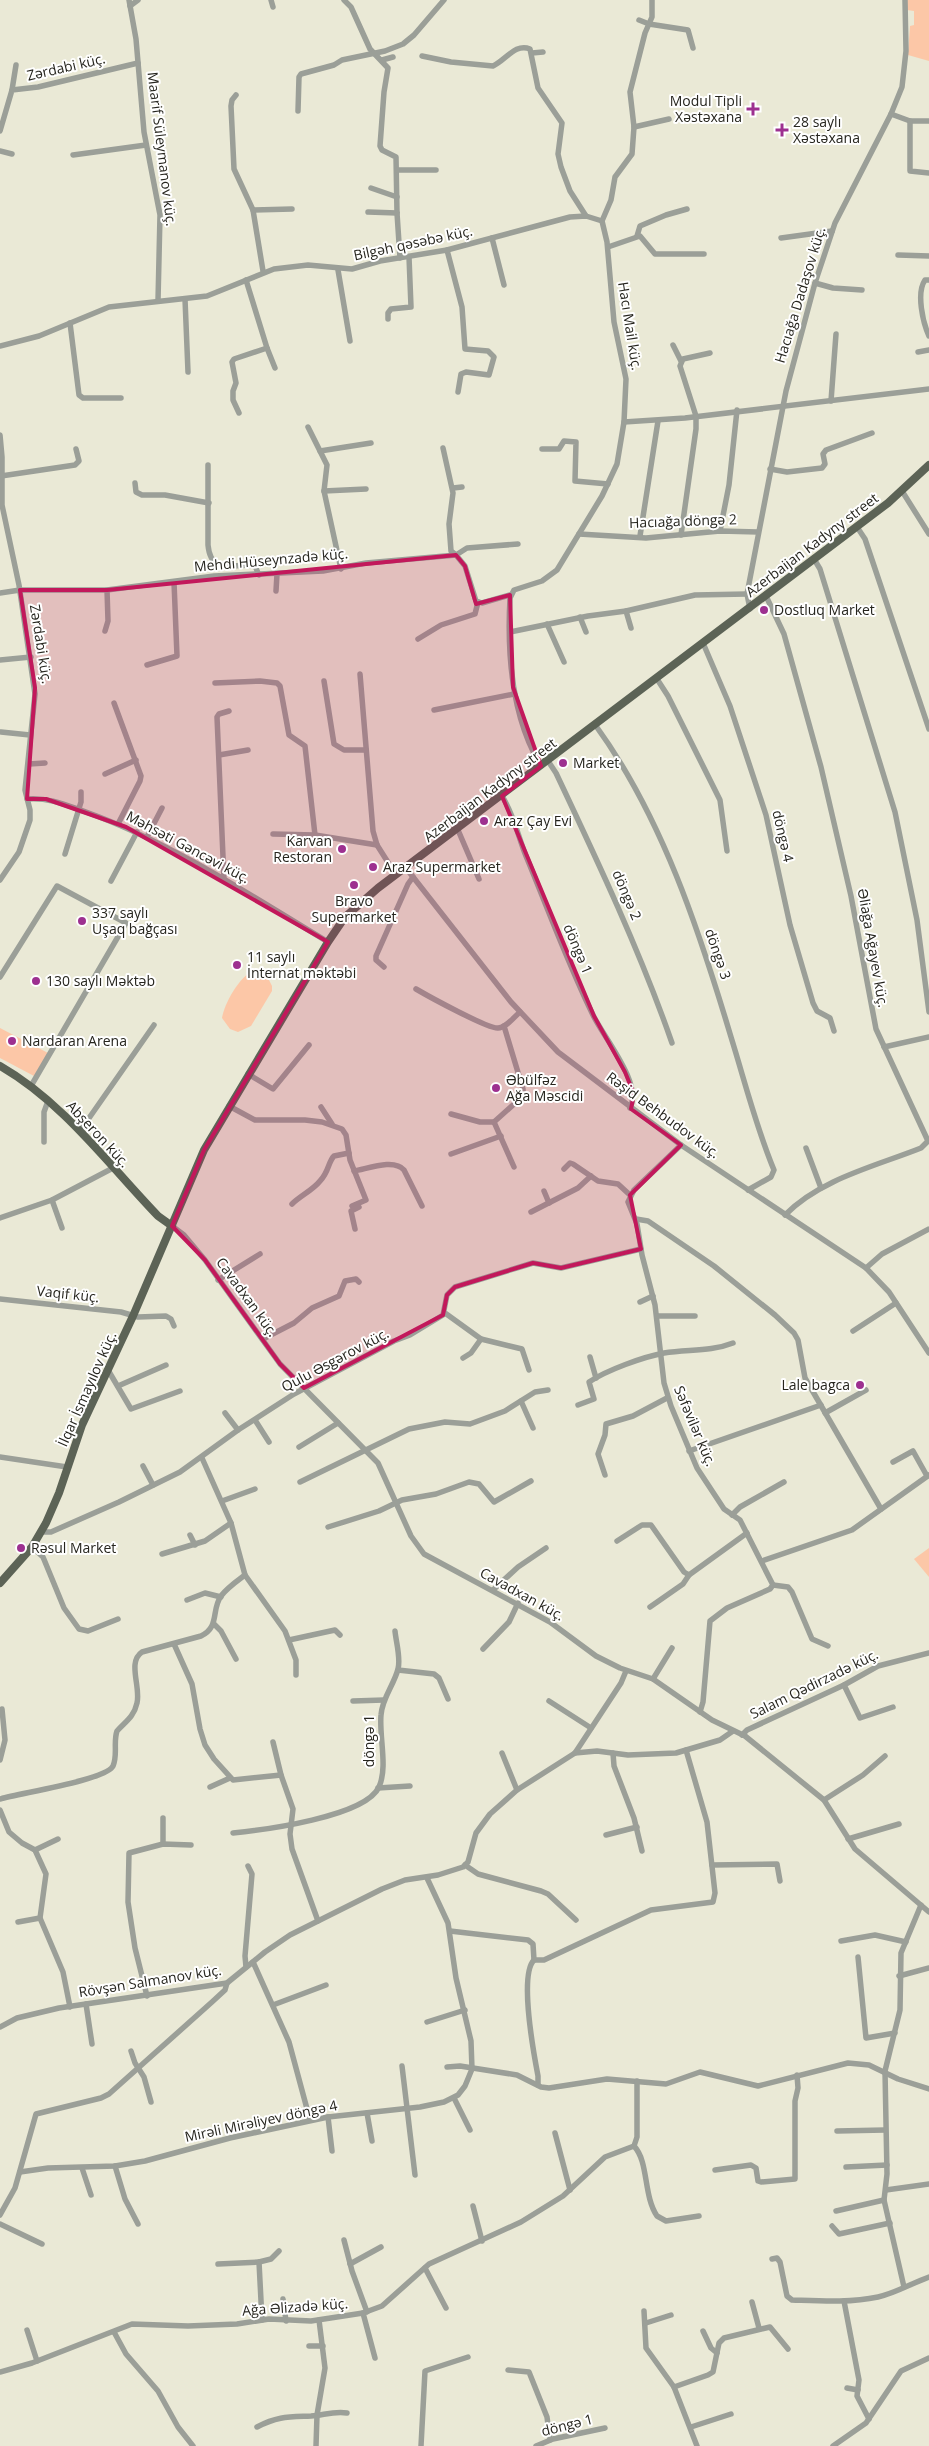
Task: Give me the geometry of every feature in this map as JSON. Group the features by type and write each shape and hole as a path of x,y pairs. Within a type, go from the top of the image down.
{"main road":[{"name":"Azerbaijan Kadyny street","path":"172,1226 201,1156 229,1106 328,942 351,911 396,875 857,528 902,491 929,465"},
{"name":"Abşeron küç.","path":"0,1066 31,1086 48,1101 80,1131 158,1216 172,1226"},
{"name":"İlqar İsmayılov küç.","path":"0,1583 32,1547 42,1532 59,1493 82,1425 133,1316 172,1226"}],"street":[{"path":"129,3 138,0"},
{"path":"271,0 273,7"},
{"path":"344,0 351,7 374,53 388,68 384,92 380,146 382,150 396,157 398,170 396,213 400,258"},
{"path":"298,111 299,77 301,74 331,67 342,60 392,49 407,42 444,0"},
{"path":"602,221 616,177 631,157 634,127 630,86 652,13 652,0"},
{"name":"Hacıağa Dadaşov küç.","path":"750,609 747,594 770,469 783,406 814,283 832,231 891,114 903,82 906,45 905,0"},
{"name":"Maarif Süleymanov küç.","path":"129,3 138,63 146,145 160,215 158,301"},
{"path":"639,20 649,24 688,30 693,48"},
{"path":"422,56 446,62 496,66 514,50 529,48 532,54 534,74 538,88 562,123 558,154 561,167 570,191 586,216"},
{"path":"532,54 544,52"},
{"path":"382,60 393,58"},
{"name":"Zərdabi küç.","path":"0,131 12,90 38,87 138,63"},
{"path":"12,90 16,65"},
{"path":"236,95 232,100 231,106 234,169 253,210 263,272"},
{"path":"891,114 910,121 929,121"},
{"path":"634,127 669,119"},
{"path":"910,121 910,171 929,173"},
{"path":"72,155 146,145"},
{"path":"0,151 12,154"},
{"path":"398,170 436,170"},
{"path":"371,188 397,196"},
{"path":"253,210 292,209"},
{"path":"637,236 640,226 666,214 687,209"},
{"path":"368,212 396,213"},
{"name":"Bilgəh qəsəbə küç.","path":"0,346 39,336 109,307 185,300 212,294 263,272 308,265 338,270 352,269 447,250 570,217 586,216 602,221"},
{"name":"Hacı Mail küç.","path":"510,595 517,588 542,581 553,574 561,565 608,484 617,464 624,422 626,371 614,322 608,248 602,221"},
{"path":"781,238 832,231"},
{"path":"608,248 637,236 645,240 655,254 704,254"},
{"path":"492,238 504,285"},
{"path":"447,250 462,307 464,349 488,351 494,357 489,375 466,372 461,374 458,392"},
{"path":"898,255 929,256"},
{"path":"388,318 388,313 391,309 411,306 409,257"},
{"path":"338,270 350,341"},
{"path":"246,280 275,368"},
{"path":"929,280 925,280 922,284 922,309 923,322 929,336"},
{"path":"814,283 843,290 862,290"},
{"path":"185,300 188,372"},
{"path":"70,323 78,395 82,398 121,398"},
{"path":"830,401 836,334"},
{"path":"673,344 696,416 696,430 681,535"},
{"path":"239,413 233,400 233,391 236,383 232,362 234,359 267,348"},
{"path":"918,352 929,350"},
{"path":"680,361 710,354"},
{"path":"624,422 658,421 737,410 929,389"},
{"path":"720,531 729,485 737,410"},
{"path":"640,536 658,421"},
{"path":"308,427 328,468 324,492 341,569"},
{"path":"770,469 805,472 822,468 825,464 824,454 826,450 872,433"},
{"name":"Zərdabi küç.","path":"0,435 2,505 20,590 35,694 25,792 30,810 29,826 18,852 0,880"},
{"path":"542,449 560,449 564,441 576,442 575,481 608,484"},
{"path":"320,451 371,443"},
{"path":"443,448 453,488 450,545 465,566 472,595 478,602"},
{"path":"1,476 76,466 79,461 76,449"},
{"path":"208,465 208,545 212,560 223,566 253,565 257,568 259,575"},
{"path":"135,483 136,492 140,494 165,495 209,503"},
{"path":"453,488 462,487"},
{"path":"324,492 366,489"},
{"path":"902,491 929,534"},
{"path":"857,528 865,539 929,729"},
{"name":"Hacıağa döngə 2","path":"579,534 640,536 646,538 720,531 758,532"},
{"name":"Mehdi Hüseynzadə küç.","path":"0,593 20,590 107,590 214,576 341,569 366,563 456,555 467,548 518,544"},
{"path":"814,560 820,569 895,812 917,920 929,1012"},
{"path":"276,574 276,591"},
{"path":"147,665 177,656 174,582"},
{"path":"106,631 108,621 107,590"},
{"path":"510,632 580,617 626,611 694,594 747,594"},
{"path":"478,602 510,595 514,694 525,729 541,766"},
{"name":"Əliağa Ağayev küç.","path":"766,596 784,634 821,767 851,896 874,1022 924,1130 928,1143 921,1148 821,1188 785,1215"},
{"path":"418,639 441,625 475,614 478,602"},
{"path":"626,611 631,628"},
{"path":"580,617 586,632"},
{"path":"547,624 564,662"},
{"name":"döngə 4","path":"703,643 730,706 766,815 790,925 813,1003 817,1011 830,1018 834,1031"},
{"path":"0,660 31,657"},
{"path":"360,674 373,831 376,845 396,875"},
{"path":"657,679 668,696 720,800 727,851"},
{"path":"216,682 260,680 277,683 280,686 289,735 305,746 315,836"},
{"path":"324,681 334,744 344,750 366,750"},
{"path":"434,710 514,694"},
{"path":"114,703 136,760 140,782 118,824"},
{"path":"224,880 217,717 219,714 229,712"},
{"name":"döngə 3","path":"596,726 620,763 677,877 712,975 751,1109 774,1170 771,1177 748,1190"},
{"path":"1,732 30,735"},
{"path":"219,755 248,750"},
{"path":"104,774 136,760"},
{"name":"döngə 2","path":"548,761 556,773 610,887 654,992 672,1043"},
{"path":"29,764 45,763"},
{"path":"65,854 78,809 80,792"},
{"name":"döngə 1","path":"502,796 511,813 525,853 594,1016 626,1072 634,1094 630,1108"},
{"name":"Məhsəti Gəncəvi küç.","path":"27,799 46,799 78,809 148,837 328,942"},
{"path":"148,837 162,808"},
{"path":"458,830 479,879"},
{"path":"111,881 137,832"},
{"path":"273,834 315,836 376,845"},
{"name":"Rəşid Behbudov küç.","path":"406,868 520,1012 558,1052 681,1145 866,1268 880,1280 929,1353"},
{"path":"384,967 376,960 376,956 408,884 413,877"},
{"path":"0,977 57,886 126,923 31,1086"},
{"path":"416,989 492,1028 504,1026 520,1012"},
{"path":"80,1131 154,1025"},
{"path":"451,1114 480,1122 494,1122 520,1100 523,1093 504,1026"},
{"path":"884,1047 929,1037"},
{"path":"248,1074 272,1089 309,1045"},
{"path":"44,1142 44,1112 48,1101"},
{"path":"229,1106 255,1120 305,1120 332,1124"},
{"path":"321,1107 332,1124 344,1132 354,1171 366,1200"},
{"path":"494,1122 502,1136 514,1167"},
{"path":"451,1154 502,1136"},
{"path":"564,1169 570,1163 602,1183 618,1184 630,1196 681,1145"},
{"path":"806,1148 821,1188"},
{"path":"292,1204 302,1194 319,1183 329,1170 334,1156 349,1153"},
{"path":"354,1171 389,1164 400,1165 422,1206"},
{"path":"0,1218 52,1200 113,1168"},
{"path":"531,1212 581,1186 591,1176"},
{"path":"544,1191 548,1203"},
{"name":"Səfəvilər küç.","path":"630,1196 629,1206 636,1219 657,1316 659,1354 668,1398 689,1451 720,1504 740,1520 773,1585"},
{"path":"52,1200 62,1228"},
{"path":"352,1206 366,1200"},
{"path":"355,1229 351,1211 365,1204 366,1200"},
{"path":"636,1219 648,1221 714,1266 775,1315 794,1333 800,1348 806,1378 881,1510"},
{"name":"Cavadxan küç.","path":"172,1226 199,1253 280,1364 382,1469 411,1536 424,1554 518,1603 561,1629 590,1653 626,1671 653,1679 700,1712 742,1735 824,1800 848,1839 868,1862 929,1912"},
{"path":"866,1268 882,1254 929,1229"},
{"path":"529,1370 522,1349 481,1339 445,1313 447,1295 450,1290 481,1278 533,1263 560,1268 641,1249"},
{"path":"218,1280 260,1254"},
{"path":"263,1339 294,1323 312,1308 339,1296 345,1281 356,1279 359,1282"},
{"path":"640,1302 653,1296"},
{"name":"Vaqif küç.","path":"0,1299 121,1312 144,1318 169,1317 174,1326"},
{"path":"853,1330 896,1303"},
{"name":"Qulu Əsgərov küç.","path":"42,1532 51,1532 153,1485 202,1458 238,1430 304,1388 410,1335 445,1313"},
{"path":"657,1316 695,1316"},
{"path":"463,1358 471,1353 481,1339"},
{"path":"578,1405 594,1399 589,1382 596,1378 659,1354 714,1349 732,1343"},
{"path":"590,1357 596,1378"},
{"path":"118,1386 166,1365"},
{"path":"108,1370 130,1408 133,1409 180,1390"},
{"path":"300,1482 364,1449 409,1429 445,1422 470,1424 505,1411 535,1392 548,1390"},
{"path":"825,1413 866,1390"},
{"path":"605,1475 598,1454 605,1435 606,1424 633,1416 668,1398"},
{"path":"521,1402 533,1428"},
{"path":"689,1451 821,1405"},
{"path":"225,1414 238,1430"},
{"path":"256,1420 268,1442"},
{"path":"299,1446 338,1423"},
{"path":"762,1561 798,1547 841,1535 862,1524 928,1475 913,1452 893,1462"},
{"path":"0,1457 67,1467"},
{"path":"202,1458 231,1523 245,1575 283,1626 296,1660 296,1675"},
{"path":"143,1466 153,1485"},
{"path":"328,1526 379,1511 397,1502 436,1494 473,1482 479,1484 494,1502 531,1482"},
{"path":"732,1515 740,1508 784,1482"},
{"path":"222,1501 255,1489"},
{"path":"162,1554 205,1541 231,1523"},
{"path":"617,1541 642,1525 652,1525 684,1572 689,1575"},
{"path":"650,1607 683,1584 689,1575 747,1533"},
{"path":"190,1535 195,1545"},
{"path":"32,1547 43,1557 64,1608 79,1629 88,1631 118,1619"},
{"path":"493,1590 518,1567 546,1548"},
{"path":"0,1799 32,1790 66,1784 109,1771 114,1763 117,1731 131,1718 137,1704 138,1689 135,1658 142,1652 206,1634 214,1624 221,1597 245,1575"},
{"path":"700,1712 703,1702 710,1622 727,1608 770,1589 773,1585 788,1587 792,1592 812,1639 828,1646"},
{"path":"187,1600 205,1594 221,1597"},
{"path":"483,1649 509,1622 518,1603"},
{"path":"214,1624 221,1631 236,1658"},
{"path":"289,1640 335,1630 340,1634"},
{"name":"döngə 1","path":"232,1833 291,1826 349,1808 372,1797 381,1779 381,1715 384,1700 398,1670 395,1631"},
{"path":"174,1644 192,1684 201,1736 209,1753 230,1778 237,1780 281,1775"},
{"path":"653,1679 672,1648"},
{"name":"Salam Qədirzadə küç.","path":"742,1735 747,1730 844,1685 886,1663 929,1653"},
{"path":"398,1670 434,1674 438,1678 448,1699"},
{"path":"576,1753 621,1683 626,1671"},
{"path":"844,1685 860,1718 894,1707"},
{"path":"353,1701 384,1700"},
{"path":"549,1701 591,1728"},
{"path":"0,1760 4,1740 2,1709"},
{"path":"576,1920 548,1894 542,1891 472,1872 465,1866 476,1833 482,1824 516,1790 576,1753 597,1751 641,1754 686,1750 694,1746 720,1740 733,1731"},
{"path":"273,1742 281,1775 291,1801 293,1816 290,1834 294,1856 318,1921"},
{"path":"534,1960 544,1960 651,1910 713,1902 715,1899 712,1865 705,1814 686,1750"},
{"path":"502,1753 516,1790"},
{"path":"612,1753 614,1766 637,1828 642,1851"},
{"path":"824,1800 863,1775 885,1756"},
{"path":"210,1788 230,1778"},
{"path":"378,1788 410,1786"},
{"path":"0,1810 1,1821 14,1837 34,1850 46,1874 40,1918 63,1972 70,2006"},
{"path":"163,1818 163,1844"},
{"path":"848,1839 899,1824"},
{"path":"606,1834 637,1828"},
{"path":"34,1850 58,1839"},
{"path":"147,1996 135,1948 128,1902 128,1857 132,1852 163,1844 191,1845"},
{"path":"712,1865 777,1864 780,1881"},
{"path":"246,1967 245,1956 252,1874 248,1866"},
{"name":"Rövşən Salmanov küç.","path":"0,2027 17,2018 70,2006 227,1983 290,1936 318,1921 405,1880 427,1878 465,1866"},
{"path":"427,1878 444,1912 450,1930 456,1978 471,2041 472,2069 465,2086 454,2098 470,2130"},
{"path":"904,2287 884,2200 887,2165 885,2072 901,2002 899,1976 901,1953 921,1904"},
{"path":"18,1922 40,1918"},
{"path":"450,1930 528,1940 533,1944 534,1960 530,1966 528,2007 538,2085"},
{"path":"841,1941 875,1935 906,1942"},
{"path":"858,1957 866,2038 895,2033"},
{"path":"253,1962 289,2042 310,2120"},
{"path":"899,1976 929,1968"},
{"path":"0,2215 20,2172 36,2114 105,2097 225,1990 227,1983"},
{"path":"273,2005 326,1985"},
{"path":"86,2004 92,2044"},
{"path":"427,2022 465,2010"},
{"path":"131,2051 147,2084 150,2102"},
{"path":"447,2067 460,2066 517,2075 549,2088 607,2079 666,2084 700,2072 758,2086 848,2063 869,2065 898,2080 929,2089"},
{"path":"402,2066 415,2175"},
{"path":"715,2170 751,2165 756,2168 758,2181 761,2182 795,2179 795,2100 798,2088 797,2075"},
{"path":"637,2081 637,2137 634,2146 640,2153 647,2191 657,2216 666,2221 699,2216"},
{"name":"Mirəli Mirəliyev döngə 4","path":"20,2172 48,2168 115,2166 146,2161 230,2138 310,2120 406,2109 454,2098"},
{"path":"366,2113 372,2141"},
{"path":"328,2117 332,2151"},
{"path":"837,2131 885,2130"},
{"path":"555,2133 570,2190"},
{"name":"Ağa Əlizadə küç.","path":"0,2372 37,2361 114,2332 124,2326 137,2323 188,2326 237,2324 262,2320 319,2320 365,2312 388,2300 425,2268 521,2222 570,2190 604,2156 634,2146"},
{"path":"846,2167 887,2165"},
{"path":"115,2166 125,2199 138,2224"},
{"path":"82,2168 91,2195"},
{"path":"886,2190 929,2184"},
{"path":"836,2211 884,2200"},
{"path":"473,2206 482,2241"},
{"path":"832,2226 838,2234 890,2223"},
{"path":"0,2224 42,2244"},
{"path":"344,2240 365,2312 375,2358"},
{"path":"350,2264 381,2247"},
{"path":"218,2264 259,2262 274,2258 280,2251"},
{"path":"772,2259 777,2258 780,2262 788,2299 844,2301 879,2297 929,2278"},
{"path":"259,2262 262,2320"},
{"path":"425,2268 446,2308"},
{"path":"283,2299 286,2321"},
{"path":"844,2301 859,2380 857,2396 869,2419"},
{"path":"752,2302 759,2328"},
{"path":"644,2311 646,2348 674,2387 698,2446"},
{"path":"646,2323 671,2315"},
{"path":"316,2446 317,2415 325,2373 319,2320"},
{"path":"674,2387 708,2376 713,2372 720,2340 724,2338 759,2328 772,2328 788,2349"},
{"path":"26,2330 37,2361"},
{"path":"703,2331 712,2348 717,2353"},
{"path":"114,2332 126,2354 158,2391 178,2427 193,2446"},
{"path":"309,2346 323,2346"},
{"path":"421,2446 425,2371 468,2357"},
{"path":"833,2446 858,2430 869,2419 897,2375 909,2365 929,2358"},
{"path":"508,2370 529,2372 548,2417 550,2440"},
{"path":"847,2388 858,2390"},
{"path":"257,2426 273,2419 288,2416 317,2415 331,2412 347,2413"},
{"path":"691,2427 731,2414"},
{"name":"döngə 1","path":"536,2446 550,2440 605,2428"}],"highlighted area":[{"path":"456,555 465,566 476,604 510,595 513,687 541,766 502,796 594,1016 625,1072 634,1094 631,1109 681,1145 630,1195 641,1249 561,1268 533,1263 455,1287 447,1295 443,1315 304,1388 280,1364 205,1260 172,1226 204,1150 328,942 126,827 46,799 27,799 35,688 20,590 107,590"}],"shaded area":[{"path":"906,0 929,0 929,61 908,55 910,26 914,25 914,11 907,10"},
{"path":"254,971 267,976 272,986 272,991 251,1026 238,1032 230,1029 222,1018 223,1012 238,984 243,978"},
{"name":"Nardaran Arena","path":"0,1028 48,1053 34,1076 0,1058"},
{"path":"929,1548 929,1577 914,1559"}],"place":[{"name":"Modul Tipli Xəstəxana","path":"753,109"},
{"name":"28 saylı Xəstəxana","path":"782,130"},
{"name":"Dostluq Market","path":"764,610"},
{"name":"Market","path":"563,763"},
{"name":"Araz Çay Evi","path":"484,821"},
{"name":"Karvan Restoran","path":"342,849"},
{"name":"Araz Supermarket","path":"373,867"},
{"name":"Bravo Supermarket","path":"354,885"},
{"name":"337 saylı Uşaq bağçası","path":"82,921"},
{"name":"11 saylı İnternat məktəbi","path":"237,965"},
{"name":"130 saylı Məktəb","path":"36,981"},
{"name":"Nardaran Arena","path":"12,1041"},
{"name":"Əbülfəz Ağa Məscidi","path":"496,1088"},
{"name":"Lale bagca","path":"860,1385"},
{"name":"Rəsul Market","path":"21,1548"}]}
